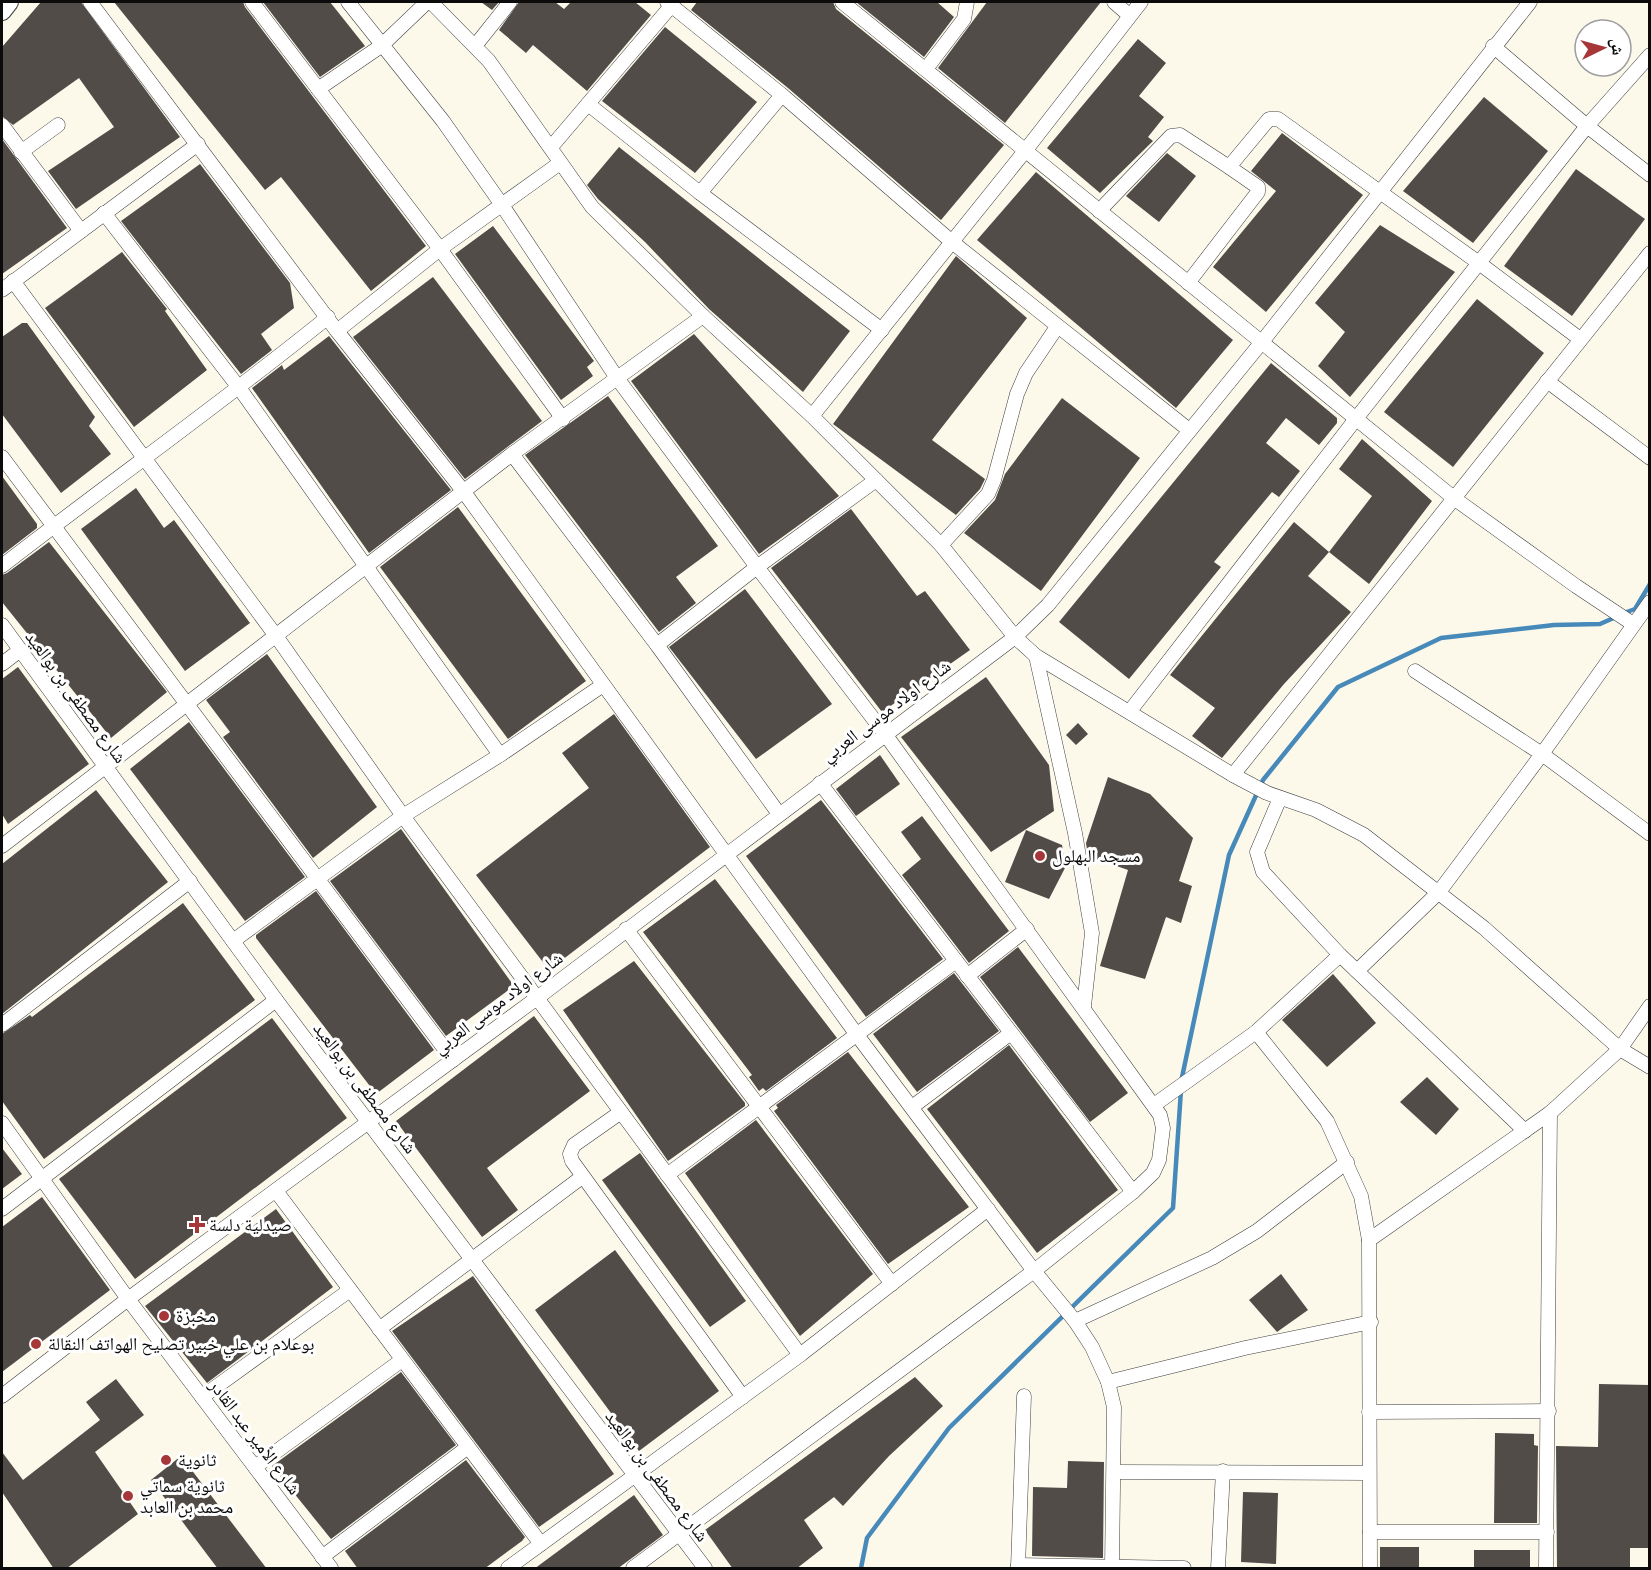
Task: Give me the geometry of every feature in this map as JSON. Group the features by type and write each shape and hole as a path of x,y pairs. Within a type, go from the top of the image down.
{"street":[{"path":"2,11 9,2"},
{"path":"90,2 337,331 464,492 857,1035 1034,1272 1075,1321 1092,1347 1108,1382 1114,1407 1112,1568"},
{"path":"252,2 440,249 563,420"},
{"path":"348,2 443,121 617,378 757,567 885,734 1084,1006 1154,1105 1160,1115 1163,1128 1159,1160 1153,1173 1133,1192 1034,1272 633,1569"},
{"path":"318,89 381,46 427,2"},
{"path":"431,2 489,61 552,146 560,163 592,207 702,316 812,416 941,545 1015,637 1036,656 1251,785 1274,796 1316,810 1364,835 1439,892 1620,1049 1650,1067"},
{"path":"475,46 510,2"},
{"path":"842,2 1455,499 1576,586 1634,624"},
{"path":"926,69 964,19 968,2"},
{"path":"1114,2 1129,15"},
{"path":"812,416 1025,151 1141,2"},
{"name":"شارع اولاد موسى العربي","path":"2,1396 128,1299 537,998 726,853 1015,637 1048,605 1261,343 1530,2"},
{"path":"552,146 670,3 782,95 952,242 1189,430"},
{"path":"1493,46 1587,126 1650,175"},
{"path":"1130,711 1355,420 1587,126 1650,55"},
{"path":"700,193 782,95"},
{"path":"588,104 700,193 882,330"},
{"path":"1229,167 1269,119 1278,119 1479,263 1580,339"},
{"path":"21,152 58,124"},
{"path":"2,125 81,231"},
{"path":"1099,211 1175,134 1201,147 1258,188 1258,192 1188,283"},
{"path":"2,290 198,144"},
{"path":"337,331 440,249 560,163"},
{"path":"104,213 240,389 500,755"},
{"path":"1233,775 1650,253"},
{"path":"13,281 276,636 403,816 800,1355"},
{"path":"2,846 106,768 186,703 368,567 512,454 563,420 702,316"},
{"path":"2,566 142,458 240,389 328,317"},
{"path":"941,545 988,494 994,480 1017,394 1026,373 1057,327"},
{"path":"1547,381 1650,458"},
{"path":"512,454 657,645 779,814"},
{"path":"2,457 453,1060"},
{"path":"657,645 757,567 876,480"},
{"path":"1357,971 1439,892 1542,754 1650,602"},
{"name":"شارع مصطفى بن بوالعيد","path":"2,625 276,1000 705,1569"},
{"path":"2,664 19,651"},
{"path":"1036,656 1075,832 1092,933 1084,1006"},
{"path":"1415,671 1542,754 1650,834"},
{"path":"233,941 403,816 500,755 603,685"},
{"path":"820,783 1133,1192"},
{"path":"1274,796 1258,862 1263,872 1357,971 1525,1131"},
{"path":"2,1025 190,881"},
{"path":"626,929 891,1284"},
{"path":"968,976 1027,929"},
{"path":"1154,1105 1256,1032 1340,954"},
{"path":"667,1175 956,961"},
{"path":"2,1209 276,1000"},
{"path":"1370,1240 1550,1113 1620,1049 1650,1006"},
{"path":"1256,1032 1328,1121 1361,1196 1370,1240 1368,1473 1370,1569"},
{"path":"912,1107 1011,1033"},
{"path":"621,1112 573,1145 570,1154 572,1161 582,1178 743,1396"},
{"path":"1546,1569 1550,1113"},
{"name":"شارع الأمير عبد القادر","path":"2,1123 128,1299 331,1569"},
{"path":"1075,1321 1212,1258 1257,1231 1347,1162"},
{"path":"380,1329 474,1261 582,1178"},
{"path":"276,1191 540,1544"},
{"path":"508,1569 800,1355 988,1209"},
{"path":"202,1397 350,1290"},
{"path":"1108,1382 1245,1348 1371,1322"},
{"path":"255,1467 402,1360"},
{"path":"1024,1396 1018,1567 1184,1569"},
{"path":"1369,1412 1549,1411"},
{"path":"322,1557 468,1447"},
{"path":"1114,1472 1368,1473"},
{"path":"1218,1569 1223,1472"},
{"path":"1370,1532 1547,1532"}],"building":[{"path":"41,2 81,2 180,137 76,209 48,171 114,127 79,78 13,125 2,116 2,47"},
{"path":"114,2 243,2 426,246 371,291 281,177 265,190"},
{"path":"263,2 330,2 365,46 320,77"},
{"path":"481,2 499,2 492,10"},
{"path":"519,2 555,2 564,9 571,2 635,2 651,15 587,91 533,45 526,53 499,30"},
{"path":"697,2 833,2 836,9 1004,145 941,220 788,88 691,10"},
{"path":"856,2 937,2 954,17 924,57"},
{"path":"987,2 1101,2 1005,123 938,68"},
{"path":"665,27 757,102 695,173 602,101"},
{"path":"1138,39 1166,63 1139,96 1164,117 1148,137 1153,141 1100,193 1047,148"},
{"path":"1484,97 1548,151 1473,243 1403,191"},
{"path":"1282,133 1363,195 1266,312 1213,267 1276,191 1251,171"},
{"path":"2,139 67,228 2,274"},
{"path":"619,147 850,331 803,392 709,309 645,242 598,199 587,185"},
{"path":"1167,153 1196,176 1159,222 1126,196"},
{"path":"200,164 290,283 294,308 261,334 272,350 241,374 121,221"},
{"path":"1576,169 1645,219 1572,316 1504,266"},
{"path":"1036,172 1233,340 1176,408 977,240"},
{"path":"1380,225 1455,272 1350,397 1318,366 1345,332 1315,303"},
{"path":"493,226 594,361 587,367 593,376 561,400 455,254"},
{"path":"122,252 167,309 165,311 207,370 134,427 45,308"},
{"path":"956,256 1027,318 932,440 985,479 980,489 956,515 833,424"},
{"path":"433,277 542,421 465,479 353,337"},
{"path":"1477,299 1544,353 1453,467 1384,412"},
{"path":"22,323 27,323 95,417 89,426 111,454 61,493 2,414 2,337"},
{"path":"694,334 839,496 759,554 631,381"},
{"path":"329,336 451,490 369,553 252,388 282,365 284,370"},
{"path":"1271,363 1337,418 1337,423 1319,445 1286,418 1266,443 1300,471 1279,497 1272,492 1214,562 1221,567 1129,679 1059,622"},
{"path":"608,396 718,546 676,577 696,603 659,632 525,455"},
{"path":"1062,398 1140,458 1041,591 964,533 995,500 1005,474"},
{"path":"1362,439 1432,501 1369,584 1329,552 1372,496 1339,469"},
{"path":"2,476 37,524 37,528 2,555"},
{"path":"136,488 164,528 174,520 250,623 185,671 81,529"},
{"path":"458,507 586,681 508,739 380,567"},
{"path":"851,509 917,596 925,591 970,650 882,712 771,568"},
{"path":"1294,522 1329,552 1308,576 1351,612 1284,684 1222,758 1192,736 1215,708 1170,675"},
{"path":"49,542 167,692 111,738 2,602 2,575"},
{"path":"745,589 832,704 756,759 669,647"},
{"path":"267,654 377,807 313,858 223,737 230,732 206,700"},
{"path":"18,667 89,764 8,824 2,814 2,679"},
{"path":"986,677 1049,765 1054,811 991,852 901,737"},
{"path":"614,714 710,847 549,970 476,875 589,788 562,753"},
{"path":"189,722 305,877 245,921 130,769"},
{"path":"1078,723 1088,734 1076,745 1066,735"},
{"path":"880,755 900,784 856,816 836,789"},
{"path":"1108,777 1150,794 1193,838 1179,881 1192,886 1181,923 1166,917 1145,979 1100,966 1128,870 1088,856 1086,843"},
{"path":"96,790 168,882 2,1014 2,864"},
{"path":"821,800 943,959 866,1017 746,856"},
{"path":"922,816 1009,931 969,963 902,875 921,859 901,832"},
{"path":"401,829 514,986 446,1036 330,881"},
{"name":"مسجد البهلول","path":"1026,830 1062,845 1066,866 1049,899 1005,882"},
{"path":"715,879 837,1038 766,1091 763,1088 759,1091 749,1077 752,1075 643,932"},
{"path":"316,891 434,1050 376,1094 256,938 256,935"},
{"path":"183,903 255,1000 44,1159 2,1101 2,1034 30,1015 32,1017"},
{"path":"1018,947 1128,1093 1090,1122 980,977"},
{"path":"634,961 745,1103 745,1106 668,1161 563,1010"},
{"path":"954,973 999,1031 917,1092 873,1034"},
{"path":"1333,974 1376,1023 1327,1067 1282,1020"},
{"path":"534,1016 590,1091 487,1168 518,1210 482,1237 396,1121"},
{"path":"272,1018 347,1118 135,1279 59,1179"},
{"path":"1009,1045 1118,1190 1037,1253 927,1109"},
{"path":"848,1052 969,1207 888,1264 774,1111 778,1108 776,1105"},
{"path":"1427,1077 1459,1109 1436,1135 1400,1102"},
{"path":"756,1120 873,1274 800,1336 685,1173"},
{"path":"2,1148 22,1174 2,1189"},
{"path":"640,1153 746,1301 710,1327 602,1180"},
{"path":"42,1197 110,1290 2,1372 2,1227"},
{"path":"276,1209 333,1287 207,1383 145,1306"},
{"path":"615,1250 719,1391 639,1451 535,1310"},
{"path":"1281,1274 1308,1310 1277,1332 1249,1300"},
{"path":"473,1276 614,1474 539,1527 392,1331"},
{"path":"401,1372 456,1445 331,1539 272,1466"},
{"path":"915,1377 943,1406 889,1456 843,1506 834,1497 804,1520 823,1548 796,1569 733,1569 705,1530"},
{"path":"116,1379 144,1415 95,1452 138,1514 66,1569 54,1569 2,1492 2,1452 23,1480 100,1420 86,1402"},
{"path":"1599,1384 1650,1385 1650,1548 1630,1548 1630,1569 1557,1569 1556,1446 1598,1447"},
{"path":"1495,1433 1534,1434 1534,1445 1538,1446 1537,1523 1494,1523"},
{"path":"181,1456 267,1569 218,1569 151,1480"},
{"path":"466,1460 525,1537 522,1541 484,1569 358,1569 345,1551"},
{"path":"1068,1461 1104,1462 1103,1558 1032,1556 1033,1487 1067,1488"},
{"path":"1243,1492 1278,1493 1276,1564 1241,1562"},
{"path":"634,1495 663,1535 651,1544 617,1569 534,1569"},
{"path":"1380,1547 1419,1547 1419,1569 1380,1569"},
{"path":"1474,1550 1530,1550 1530,1569 1474,1569"}],"waterway":[{"path":"1624,613 1635,609 1650,584"},
{"path":"1181,1082 1229,855 1263,780 1338,687 1441,638 1554,625 1600,624 1618,616"},
{"path":"861,1568 867,1538 949,1428 1173,1208 1181,1090"}],"place":[{"name":"مسجد البهلول","path":"1040,856"},
{"name":"صيدلية دلسة","path":"197,1225"},
{"name":"مخبزة","path":"164,1316"},
{"name":"بوعلام بن علي خبير تصليح الهواتف النقالة","path":"36,1344"},
{"name":"ثانوية","path":"166,1460"},
{"name":"ثانوية سماتي محمد بن العابد","path":"128,1496"}]}
